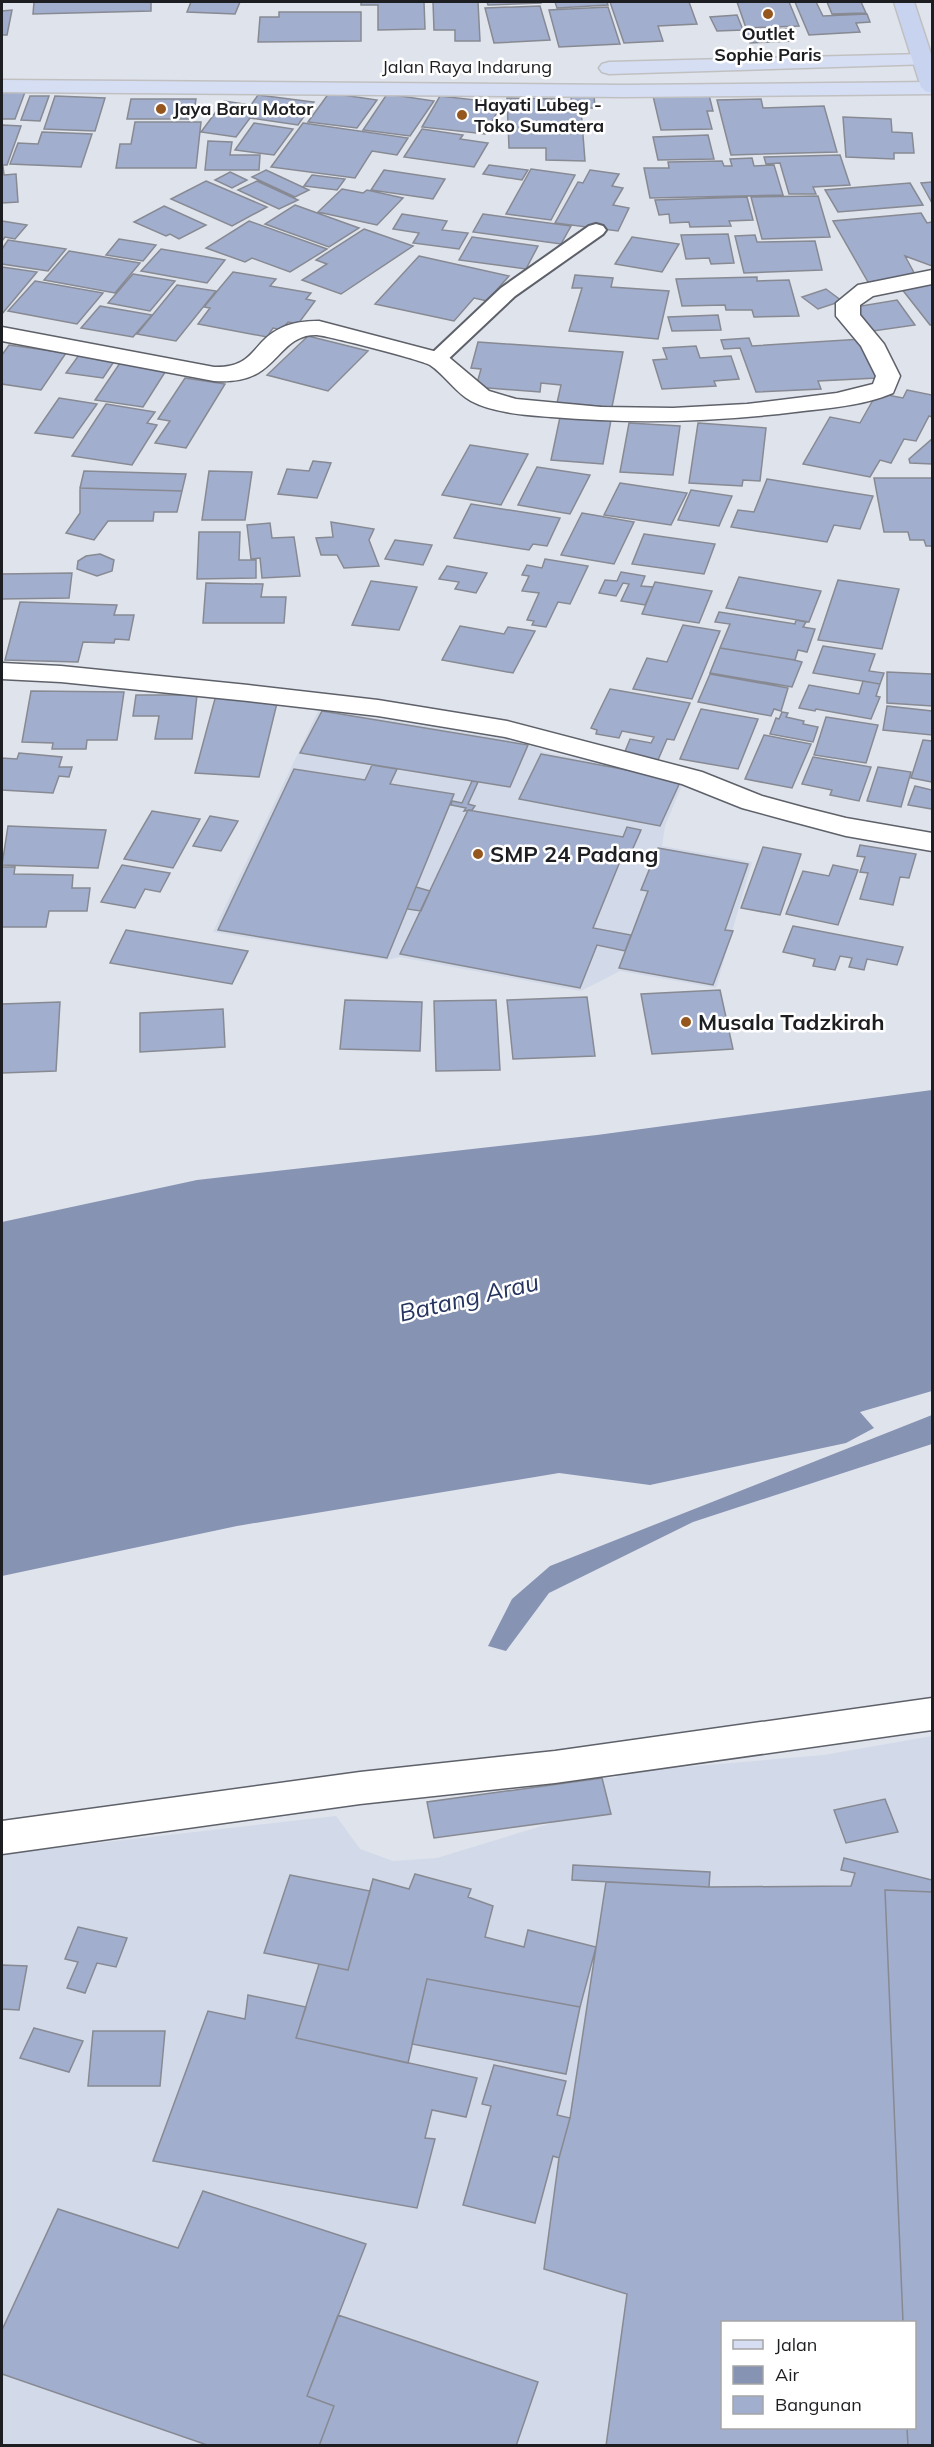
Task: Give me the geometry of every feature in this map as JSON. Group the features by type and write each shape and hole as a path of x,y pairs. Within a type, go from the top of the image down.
{"highway":[{"path":"904,2 928,60 933,87"}],"main road":[{"name":"Jalan Raya Indarung","path":"584,68 928,60"},
{"name":"Jalan Raya Indarung","path":"2,86 624,91 933,87"}],"street":[{"path":"2,334 214,374 239,373 248,368 286,333 302,328 319,328 437,359 480,396 514,406 601,414 674,415 747,411 837,400 869,394 884,388 888,376 872,344 848,316 848,303 866,290 933,278"},
{"path":"2,671 61,674 248,693 378,708 507,729 692,778 752,802 796,814 846,827 933,842"},
{"path":"2,1838 360,1788 567,1765 933,1714"}],"lane":[{"path":"437,359 508,292 596,230"}],"shaded area":[{"name":"SMP 24 Padang","path":"319,709 531,743 543,752 685,778 665,826 662,846 752,862 716,988 620,971 581,991 400,957 387,960 213,932"},
{"path":"932,1736 932,2445 2,2445 2,1854 336,1816 360,1849 393,1861 437,1858 555,1822 610,1814 602,1778 614,1778 626,1772 824,1755"}],"water":[{"name":"Batang Arau","path":"932,1090 932,1391 860,1412 874,1428 846,1443 650,1485 559,1473 237,1526 2,1576 2,1222 197,1180 597,1135"},
{"path":"932,1415 932,1444 693,1522 549,1593 506,1651 488,1646 512,1599 550,1566"}],"building":[{"path":"34,2 151,2 151,11 33,14"},
{"path":"191,2 240,2 235,14 187,12"},
{"path":"361,2 424,2 425,29 378,30 378,5 361,5"},
{"path":"433,2 478,2 480,41 455,41 455,30 434,30"},
{"path":"487,2 541,2 541,3 488,5"},
{"path":"555,2 607,2 608,5 557,8"},
{"path":"610,2 689,2 697,24 658,26 663,41 624,43"},
{"name":"Outlet Sophie Paris","path":"737,2 789,2 799,26 746,28"},
{"path":"795,2 816,2 823,16 867,14 870,22 856,23 860,32 809,35"},
{"path":"827,2 861,2 866,13 832,14"},
{"path":"540,6 550,40 494,43 485,8"},
{"path":"608,7 620,44 559,47 549,10"},
{"path":"12,10 7,35 2,35 2,11"},
{"path":"279,12 361,12 361,41 258,42 260,17 279,17"},
{"path":"737,15 743,30 717,31 710,17"},
{"path":"788,29 793,41 750,43 745,31"},
{"path":"2,92 25,92 15,119 2,119"},
{"path":"329,93 377,100 357,128 308,122"},
{"path":"387,94 434,101 410,136 363,130"},
{"path":"258,95 314,102 298,125 250,118 236,137 201,132 224,101 251,105"},
{"path":"571,95 594,95 595,108 572,108"},
{"path":"709,95 713,111 707,111 712,129 661,130 653,96"},
{"path":"30,96 49,96 40,121 21,120"},
{"path":"55,96 105,98 95,131 44,129"},
{"name":"Hayati Lubeg - Toko Sumatera","path":"440,96 502,103 485,134 422,127"},
{"path":"507,98 555,99 555,109 581,109 585,161 546,160 546,148 509,148"},
{"name":"Jaya Baru Motor","path":"131,99 196,99 193,119 127,119"},
{"path":"761,99 763,108 824,106 837,152 731,155 717,100"},
{"path":"843,117 891,119 892,132 912,133 914,153 894,153 894,159 846,157"},
{"path":"135,122 201,122 196,168 116,168 120,144 131,144"},
{"path":"254,123 293,129 274,155 235,150"},
{"path":"303,123 408,138 397,155 372,151 355,178 271,167"},
{"path":"2,125 21,126 7,165 2,165"},
{"path":"422,129 463,135 460,139 488,143 474,167 404,157"},
{"path":"42,132 92,134 81,167 10,164 18,143 38,144"},
{"path":"708,135 714,159 658,160 653,137"},
{"path":"208,141 232,142 230,155 260,155 259,170 205,170"},
{"path":"840,155 850,185 813,187 816,194 789,194 780,163 766,164 764,157"},
{"path":"752,158 754,166 774,165 783,195 650,198 644,168 669,168 668,162 722,161 724,166 732,166 730,159"},
{"path":"489,165 528,170 522,180 483,174"},
{"path":"2,166 4,175 16,174 18,202 2,203"},
{"path":"531,169 575,175 551,220 506,214"},
{"path":"266,170 309,190 295,197 252,177"},
{"path":"384,170 445,179 433,199 371,190"},
{"path":"590,170 619,174 612,186 623,188 613,205 629,208 618,231 555,223 578,182 583,183"},
{"path":"230,172 247,180 232,188 215,180"},
{"path":"312,175 345,179 337,190 304,186"},
{"path":"206,181 267,207 232,226 171,199"},
{"path":"257,181 298,200 279,209 238,190"},
{"path":"932,182 932,203 921,183"},
{"path":"910,183 923,205 838,212 825,190"},
{"path":"342,189 363,193 367,190 403,198 377,225 318,212"},
{"path":"818,196 830,237 762,239 751,197"},
{"path":"747,197 753,220 729,221 731,226 690,227 689,222 670,223 669,214 659,215 655,200"},
{"path":"295,205 359,228 329,247 265,224"},
{"path":"164,206 206,225 179,239 134,222"},
{"path":"921,213 927,223 932,222 932,266 905,256 917,278 868,282 833,221"},
{"path":"402,214 447,221 442,230 468,233 459,249 413,243 419,233 393,229"},
{"path":"483,214 571,226 561,244 473,232"},
{"path":"2,221 27,225 15,239 5,237 2,241"},
{"path":"249,221 327,249 290,272 252,258 245,262 206,248"},
{"path":"364,229 413,246 341,294 302,280 327,264 316,260"},
{"path":"728,234 734,263 711,264 709,258 686,259 681,235"},
{"path":"755,235 757,242 815,241 822,270 744,273 735,236"},
{"path":"472,237 538,246 526,269 459,260"},
{"path":"632,237 679,244 662,272 615,264"},
{"path":"119,239 156,245 143,261 106,255"},
{"path":"8,240 66,249 48,271 2,264 2,249"},
{"path":"161,249 225,260 207,283 141,271"},
{"path":"69,251 140,263 115,293 44,280"},
{"path":"419,256 509,276 487,301 474,298 454,321 375,304"},
{"path":"2,267 37,272 2,314"},
{"path":"233,272 276,279 270,286 311,293 306,299 315,301 298,324 288,322 282,330 273,328 267,337 198,324 210,308 204,307"},
{"path":"133,274 175,281 150,311 108,303"},
{"path":"575,275 613,278 611,287 669,291 658,339 569,331 582,288 572,288"},
{"path":"757,277 757,281 789,280 799,316 754,317 752,310 726,310 725,305 682,306 676,279"},
{"path":"35,281 103,293 77,324 8,311"},
{"path":"932,284 932,325 930,325 901,288"},
{"path":"177,285 216,291 176,341 137,334"},
{"path":"826,289 842,301 818,309 802,297"},
{"path":"897,300 915,325 873,331 855,307"},
{"path":"100,306 152,315 133,337 81,328"},
{"path":"718,315 721,330 672,331 668,317"},
{"path":"308,336 368,351 328,391 267,375"},
{"path":"749,338 752,346 862,339 877,378 818,381 821,389 756,392 740,348 724,349 721,340"},
{"path":"478,342 623,352 612,407 557,403 561,385 541,383 540,392 476,387 481,369 471,368"},
{"path":"9,345 66,353 41,390 2,384 2,355"},
{"path":"696,346 700,358 731,356 739,379 714,381 716,386 662,389 653,360 667,359 663,348"},
{"path":"79,355 115,360 103,378 66,373"},
{"path":"120,363 167,369 143,407 95,400"},
{"path":"185,378 225,384 186,448 155,443 170,421 158,419"},
{"path":"907,390 932,395 932,417 929,416 916,441 904,439 891,463 880,460 870,477 803,464 830,417 860,423 877,393 903,398"},
{"path":"59,398 97,404 73,438 35,433"},
{"path":"106,404 155,412 147,423 157,425 132,465 72,456"},
{"path":"560,417 611,420 603,464 551,460"},
{"path":"629,423 680,426 673,475 620,472"},
{"path":"698,423 766,428 760,481 743,480 742,486 689,483"},
{"path":"932,439 932,464 910,463 909,459"},
{"path":"470,445 528,454 501,505 442,495"},
{"path":"313,461 331,463 317,498 278,494 287,469 309,471"},
{"path":"537,467 590,475 570,514 518,505"},
{"path":"84,471 186,474 182,491 80,488"},
{"path":"209,471 252,472 245,520 202,520"},
{"path":"874,478 932,478 932,546 926,546 924,540 910,540 908,532 884,532"},
{"path":"767,479 873,496 860,529 834,525 827,542 731,527 738,510 754,512"},
{"path":"620,483 687,493 671,525 604,515"},
{"path":"80,488 182,491 177,512 154,512 153,521 108,521 94,540 66,533 80,513"},
{"path":"691,490 732,496 719,526 678,520"},
{"path":"471,504 560,518 547,546 533,544 529,550 454,538"},
{"path":"582,513 634,522 614,564 561,555"},
{"path":"331,522 374,529 369,540 379,566 344,568 337,555 321,555 316,538 333,537"},
{"path":"270,523 272,538 294,537 300,576 262,578 260,558 251,559 247,525"},
{"path":"199,532 240,532 239,560 256,560 256,578 197,579"},
{"path":"644,534 715,544 704,574 632,564"},
{"path":"395,540 432,545 423,565 385,559"},
{"path":"100,554 114,560 112,571 97,576 77,569 78,561 86,556"},
{"path":"545,559 588,566 570,604 558,602 546,627 532,625 534,621 527,620 539,593 522,591 529,576 522,575 527,565 542,568"},
{"path":"447,566 487,573 476,593 455,589 459,582 439,579"},
{"path":"621,572 645,576 641,586 653,587 645,605 621,601 629,584 623,583 616,596 599,593 605,580 617,581"},
{"path":"72,573 69,598 2,599 2,574"},
{"path":"739,577 821,591 809,622 726,608"},
{"path":"838,580 899,589 882,649 818,640"},
{"path":"371,581 417,587 399,630 352,625"},
{"path":"655,582 712,591 699,623 642,614"},
{"path":"206,583 263,584 261,597 286,597 284,623 203,623"},
{"path":"20,602 117,605 114,615 134,615 129,640 115,639 114,643 83,642 78,662 5,660"},
{"path":"719,612 795,624 796,620 806,622 803,627 815,629 807,652 798,650 795,660 720,648 730,624 715,622"},
{"path":"683,625 720,631 692,699 633,689 647,658 667,662"},
{"path":"460,626 504,634 508,627 535,631 513,673 442,660"},
{"path":"823,646 875,654 869,671 884,673 880,684 813,673"},
{"path":"720,648 802,662 792,687 710,673"},
{"path":"887,672 932,674 932,706 887,703"},
{"path":"710,674 788,688 781,711 774,709 771,716 698,702"},
{"path":"863,681 880,684 876,696 880,697 871,719 799,708 809,685 859,694"},
{"path":"610,689 690,703 674,740 667,739 658,760 624,754 630,739 651,743 654,737 622,731 619,738 596,734 597,730 591,728"},
{"path":"31,691 124,692 117,740 87,740 86,749 52,749 53,743 22,742"},
{"path":"136,695 197,695 192,739 155,739 159,716 133,716"},
{"path":"216,695 278,699 259,777 195,773"},
{"path":"887,706 932,711 932,735 883,730"},
{"path":"701,709 758,719 738,769 680,759"},
{"path":"322,711 528,745 510,787 300,753"},
{"path":"782,712 788,713 786,717 818,727 813,742 770,734 776,718 779,719"},
{"path":"826,717 878,725 866,763 814,755"},
{"path":"764,735 811,744 792,788 745,779"},
{"path":"923,740 932,741 932,782 911,778"},
{"path":"19,753 62,757 59,767 72,767 69,777 59,776 53,793 2,790 2,758 17,759"},
{"path":"541,754 681,780 660,826 519,799"},
{"path":"813,757 871,767 859,801 830,795 832,790 802,784"},
{"path":"372,765 397,769 390,784 454,794 387,958 218,930 294,769 365,780"},
{"path":"878,767 911,772 901,807 867,801"},
{"path":"472,781 478,782 468,804 475,806 472,810 464,811 466,808 451,805 452,801 462,803"},
{"path":"915,786 932,790 932,809 908,805"},
{"path":"468,810 623,837 627,827 641,830 630,855 623,854 593,928 631,935 625,951 597,945 580,988 400,954"},
{"path":"152,811 200,819 173,868 124,859"},
{"path":"210,816 238,821 221,851 193,846"},
{"path":"8,826 106,830 98,868 2,865"},
{"path":"860,845 916,854 909,878 900,877 893,905 860,899 868,873 860,872 865,857 857,856"},
{"path":"763,847 801,854 780,915 741,908"},
{"path":"658,848 748,864 725,930 733,931 713,985 619,968 648,891 641,890"},
{"path":"122,865 170,873 160,892 145,889 135,908 101,902"},
{"path":"833,865 858,870 838,925 786,914 803,871 829,876"},
{"path":"2,867 15,867 14,874 73,875 72,888 90,888 87,911 49,911 46,927 2,927"},
{"path":"416,887 430,891 421,911 407,909"},
{"path":"793,926 903,947 897,965 867,959 864,970 849,967 852,958 840,956 835,970 813,966 815,959 783,952"},
{"path":"126,930 248,951 232,984 110,963"},
{"name":"Musala Tadzkirah","path":"720,990 733,1049 652,1054 641,994"},
{"path":"587,997 595,1056 513,1059 507,1000"},
{"path":"345,1000 422,1002 420,1051 340,1049"},
{"path":"496,1000 500,1070 436,1071 434,1001"},
{"path":"60,1002 56,1071 2,1073 2,1004"},
{"path":"223,1009 225,1047 140,1052 140,1013"},
{"path":"602,1778 611,1814 434,1838 427,1802"},
{"path":"885,1799 898,1832 846,1843 834,1810"},
{"path":"844,1858 932,1880 932,1892 885,1890 903,2321 721,2321 721,2429 907,2429 908,2446 606,2446 627,2294 544,2269 559,2158 570,2118 606,1882 709,1887 851,1886 855,1873 841,1870"},
{"path":"573,1865 710,1872 709,1887 572,1880"},
{"path":"415,1874 471,1889 468,1897 493,1906 485,1937 524,1947 528,1930 596,1947 580,2007 427,1979 408,2063 296,2038 319,1964 348,1970 373,1879 409,1889"},
{"path":"290,1875 370,1891 348,1970 264,1953"},
{"path":"885,1890 932,1892 932,2446 908,2446 907,2429 916,2429 916,2321 903,2321"},
{"path":"78,1927 127,1938 116,1967 97,1963 85,1993 67,1988 78,1962 65,1959"},
{"path":"2,1965 27,1966 19,2010 2,2009"},
{"path":"427,1979 580,2007 566,2074 412,2044"},
{"path":"248,1995 306,2007 296,2038 477,2078 466,2117 432,2110 425,2138 435,2139 417,2208 153,2161 208,2011 245,2019"},
{"path":"34,2028 83,2041 69,2072 20,2058"},
{"path":"93,2031 165,2031 160,2086 88,2086"},
{"path":"494,2065 566,2081 557,2115 570,2118 559,2158 553,2156 535,2223 463,2205 491,2106 482,2104"},
{"path":"203,2191 366,2244 307,2396 334,2406 319,2446 210,2446 2,2374 2,2330 58,2209 178,2248"},
{"path":"338,2315 538,2382 516,2446 319,2446 334,2406 307,2396"}],"place":[{"name":"Outlet Sophie Paris","path":"768,14"},
{"name":"Jaya Baru Motor","path":"161,109"},
{"name":"Hayati Lubeg - Toko Sumatera","path":"462,115"},
{"name":"SMP 24 Padang","path":"478,854"},
{"name":"Musala Tadzkirah","path":"686,1022"}]}
